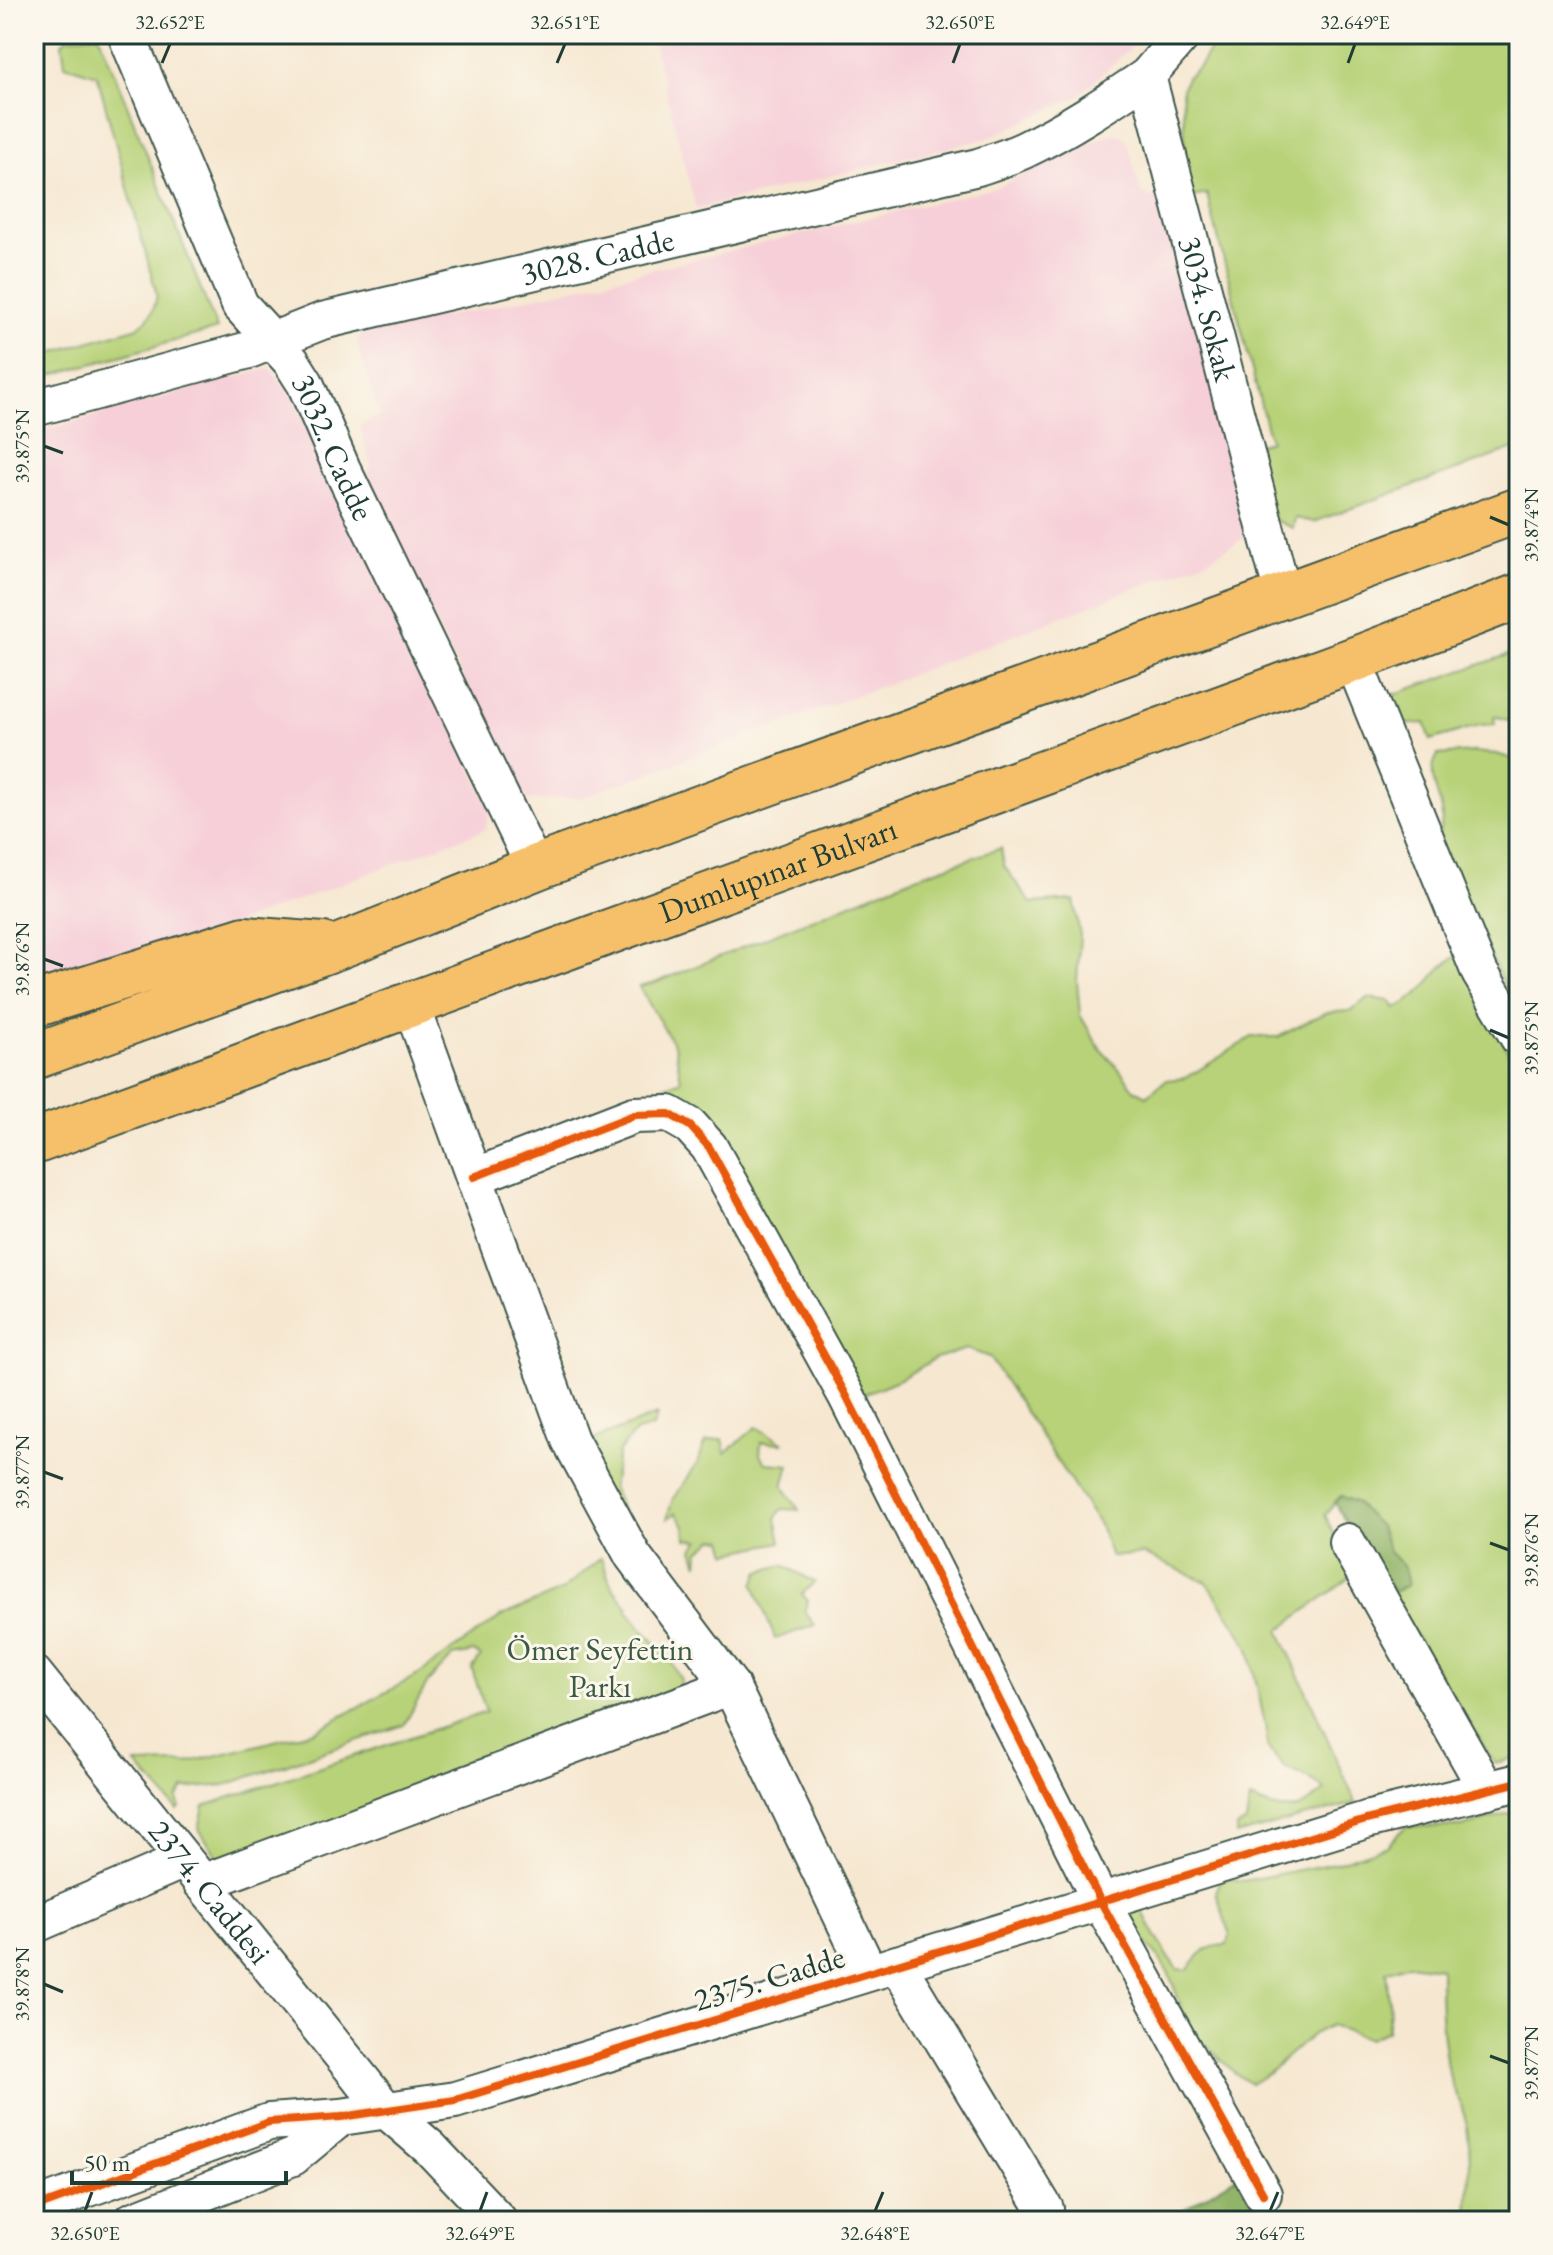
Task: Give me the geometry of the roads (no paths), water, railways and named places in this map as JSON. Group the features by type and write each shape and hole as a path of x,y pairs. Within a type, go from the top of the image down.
{"highway":[{"path":"34,1057 337,947 535,868 1519,510"},
{"name":"Dumlupınar Bulvarı","path":"34,1142 1353,660 1519,596"},
{"path":"34,1005 245,939 337,947"}],"street":[{"name":"3032. Cadde","path":"126,34 240,305 291,361 305,383 342,469 535,868"},
{"path":"1147,76 1183,34"},
{"name":"3028. Cadde","path":"34,408 224,358 322,321 978,167 1022,151 1064,129 1147,76"},
{"name":"3034. Sokak","path":"1147,76 1283,595"},
{"path":"1353,660 1480,973 1519,1038"},
{"path":"411,1004 570,1440 633,1556 731,1686 883,1968 1045,2209"},
{"path":"474,1177 634,1115 669,1114 690,1126 709,1147 846,1395 1101,1902 1263,2194"},
{"path":"1347,1542 1503,1786"},
{"name":"2374. Caddesi","path":"34,1674 386,2110 430,2148 499,2221"},
{"path":"34,1925 731,1686"},
{"name":"2375. Cadde","path":"34,2208 269,2122 341,2117 455,2100 1366,1820 1503,1786"},
{"path":"132,2221 293,2157 341,2117"}],"park label":[{"name":"Ömer Seyfettin Parkı","path":"600,1668"}]}
